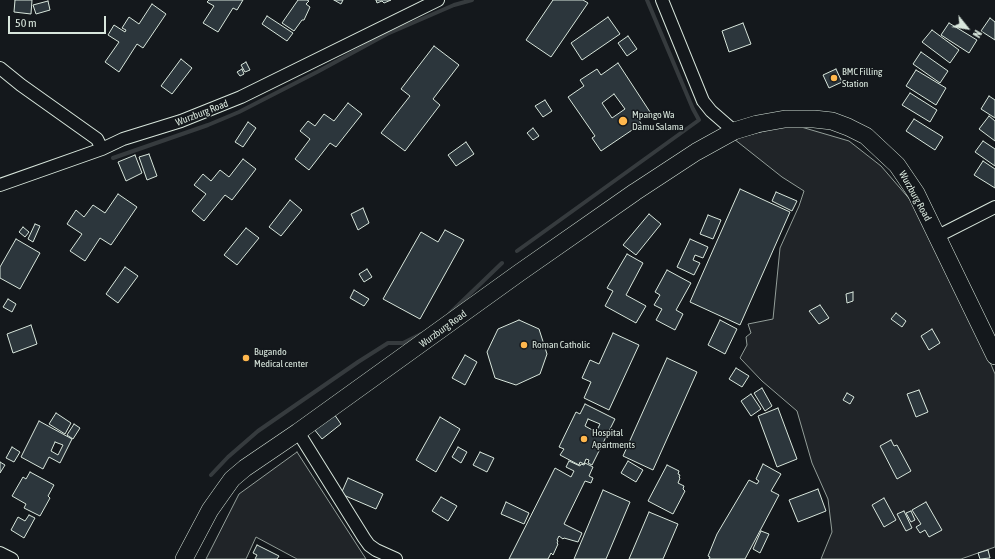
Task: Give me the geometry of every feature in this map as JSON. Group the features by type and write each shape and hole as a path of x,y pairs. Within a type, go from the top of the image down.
{"main road":[{"name":"Wurzburg Road","path":"184,559 210,510 232,479 261,456 298,432 519,273 630,196 696,152 734,131 757,124 785,119 814,119 832,121 866,136 897,165 916,193 995,356"}],"street":[{"name":"Wurzburg Road","path":"0,185 123,139 181,121 241,97 438,0"},
{"path":"662,0 703,101 711,111 734,131"},
{"path":"0,68 21,85 97,139 102,148"},
{"path":"936,237 995,207"},
{"path":"298,432 369,545 376,550 396,559"},
{"path":"0,553 12,559"}],"shaded area":[{"path":"791,124 849,141 881,166 919,210 982,343 995,374 995,547 961,559 821,559 832,532 828,499 812,463 797,411 762,381 740,358 747,345 746,337 751,333 748,324 773,319 780,248 799,206 804,191 782,177 734,139"},
{"path":"297,452 366,559 297,559 256,537 246,559 206,559 239,494"}],"building":[{"path":"15,0 32,0 31,14 14,12"},
{"path":"209,0 243,0 237,10 233,8 218,32 203,23 214,6 207,2"},
{"path":"298,0 309,1 306,4 310,7 304,20 302,20 294,31 282,23"},
{"path":"334,0 343,0 341,4"},
{"path":"376,0 391,0 384,3 382,1 377,3"},
{"path":"553,0 583,0 588,3 551,57 526,40"},
{"path":"48,1 50,10 36,14 33,5"},
{"path":"152,4 166,14 143,48 137,44 119,72 105,62 119,42 108,35 114,25 125,32 126,30 122,28 129,17 139,24"},
{"path":"267,16 293,33 287,41 262,24"},
{"path":"608,17 620,34 582,60 571,43"},
{"path":"990,18 995,22 995,40 981,31"},
{"path":"743,23 751,44 729,52 722,31"},
{"path":"949,23 977,40 969,53 941,35"},
{"path":"932,30 959,50 950,63 922,42"},
{"path":"628,36 637,49 627,56 618,43"},
{"path":"434,46 459,65 433,99 440,105 405,151 381,133 410,96 401,89"},
{"path":"921,52 948,71 940,83 913,64"},
{"path":"181,59 192,68 172,94 161,86"},
{"path":"246,62 250,70 245,72 241,65"},
{"path":"618,63 650,112 639,120 641,124 601,151 592,138 595,136 568,97 584,86 580,80 597,69 601,75","holes":["614,94 625,109 612,118 602,103"]},
{"path":"242,69 244,74 240,76 237,72"},
{"path":"836,69 842,82 829,88 823,75"},
{"path":"916,70 946,88 936,105 906,86"},
{"path":"910,93 937,110 930,122 902,105"},
{"path":"989,96 995,100 995,118 981,109"},
{"path":"545,100 552,111 543,117 535,106"},
{"path":"348,103 362,114 336,147 330,143 309,170 295,159 310,139 300,131 308,121 315,126 324,114 334,121"},
{"path":"989,116 995,121 995,141 979,129"},
{"path":"914,119 943,137 935,150 906,131"},
{"path":"248,122 256,128 243,147 235,142"},
{"path":"533,128 539,136 533,140 527,133"},
{"path":"983,141 995,149 995,166 975,152"},
{"path":"466,142 474,154 456,166 448,155"},
{"path":"149,154 157,176 147,180 139,157"},
{"path":"135,155 142,173 126,181 118,162"},
{"path":"243,159 256,169 232,200 225,195 204,221 192,211 206,194 194,185 203,174 211,181 220,170 229,177"},
{"path":"983,161 995,169 995,188 974,175"},
{"path":"740,189 790,212 740,325 690,302"},
{"path":"776,192 797,201 792,211 772,201"},
{"path":"118,194 137,207 111,245 100,238 85,261 70,251 82,234 67,224 76,210 84,217 93,205 105,213"},
{"path":"290,200 302,210 281,236 269,227"},
{"path":"363,208 369,223 358,230 351,214"},
{"path":"649,214 661,224 636,255 623,245"},
{"path":"708,215 721,220 713,239 700,234"},
{"path":"35,224 40,226 33,242 28,239"},
{"path":"23,227 29,232 25,237 19,232"},
{"path":"246,228 259,238 237,265 224,255"},
{"path":"445,230 464,240 420,319 383,299 421,232 438,242"},
{"path":"16,239 40,253 20,289 0,278 0,267"},
{"path":"690,239 708,247 703,258 695,255 693,260 700,263 694,275 677,267"},
{"path":"627,254 643,263 626,295 646,306 636,323 605,306 613,291 607,288"},
{"path":"125,267 138,276 118,303 106,294"},
{"path":"367,269 372,277 364,282 359,274"},
{"path":"667,270 691,283 676,310 683,314 675,330 656,320 662,309 654,305 660,295 655,292"},
{"path":"354,290 369,299 364,306 350,298"},
{"path":"853,292 853,301 847,303 846,294"},
{"path":"8,299 16,304 12,312 3,307"},
{"path":"820,305 829,318 819,324 809,311"},
{"path":"896,313 906,321 902,327 891,319"},
{"path":"519,320 539,329 547,354 540,374 516,385 495,378 487,352 498,329"},
{"path":"720,320 737,329 725,354 708,345"},
{"path":"31,325 37,344 13,353 7,334"},
{"path":"932,329 940,343 929,350 921,336"},
{"path":"613,333 639,345 609,410 584,398 591,382 582,378 590,360 599,364"},
{"path":"465,355 477,362 465,385 452,378"},
{"path":"667,358 697,372 653,470 623,456"},
{"path":"736,368 749,376 742,387 729,379"},
{"path":"762,388 772,406 765,411 754,393"},
{"path":"919,390 928,412 916,417 907,394"},
{"path":"847,393 854,397 850,404 843,400"},
{"path":"751,394 761,409 751,416 741,401"},
{"name":"Hospital Apartments","path":"585,404 615,419 592,465 588,463 589,460 586,459 584,464 580,462 579,465 560,455 564,449 559,447 576,412 580,414","holes":["588,419 600,424 596,432 585,426"]},
{"path":"778,408 797,459 777,467 758,416"},
{"path":"56,413 71,423 65,434 49,424"},
{"path":"334,414 341,424 322,439 314,429"},
{"path":"440,417 460,429 436,472 416,460"},
{"path":"39,421 72,439 60,463 49,457 43,469 21,457","holes":["55,442 63,445 58,455 51,451"]},
{"path":"74,424 80,428 73,439 67,435"},
{"path":"891,440 894,446 897,445 911,471 897,479 880,446"},
{"path":"12,447 20,452 14,462 6,458"},
{"path":"458,447 467,452 461,463 452,457"},
{"path":"480,452 494,458 487,472 473,465"},
{"path":"569,461 580,466 581,464 584,465 585,463 593,467 589,476 593,478 591,483 585,481 564,524 582,533 578,542 563,539 559,536 557,540 558,544 553,555 551,553 548,559 509,559 555,468 571,477 574,471 566,467"},
{"path":"628,461 643,470 636,482 621,473"},
{"path":"0,462 5,465 0,473"},
{"path":"763,464 781,474 771,491 779,495 745,559 709,559 710,557 708,556 717,534 749,480 757,484 759,481 756,479"},
{"path":"667,465 679,471 678,474 680,475 680,478 678,483 684,486 683,489 685,491 673,514 648,501"},
{"path":"30,472 54,485 48,496 50,498 40,516 24,508 26,504 12,496 23,477 26,479"},
{"path":"348,478 383,494 376,509 341,494"},
{"path":"818,489 826,511 798,522 789,500"},
{"path":"603,490 630,502 606,559 574,559"},
{"path":"441,497 457,506 448,521 432,511"},
{"path":"884,498 896,520 884,527 872,505"},
{"path":"506,502 529,513 524,524 501,514"},
{"path":"926,502 942,530 929,537 925,530 920,533 916,527 921,524 912,510"},
{"path":"904,511 912,528 906,531 897,514"},
{"path":"911,511 915,520 911,522 906,513"},
{"path":"649,512 678,524 663,559 629,559"},
{"path":"29,515 35,518 24,538 11,530 18,517 25,521"},
{"path":"761,531 769,534 760,553 753,549"},
{"path":"257,545 279,556 277,559 255,559 257,555 253,553"},
{"path":"988,550 990,558 980,559 978,553"}],"waterway":[{"path":"113,158 208,125 239,112 387,34 454,5 472,0"},
{"path":"517,251 699,120 647,0"},
{"path":"450,313 502,263"},
{"path":"211,475 228,457 258,431 358,362 388,343 403,343 421,334"}],"place":[{"name":"BMC Filling Station","path":"834,78"},
{"name":"Mpango Wa Damu Salama","path":"623,121"},
{"name":"Roman Catholic","path":"524,345"},
{"name":"Bugando Medical center","path":"246,358"},
{"name":"Hospital Apartments","path":"584,439"}]}
